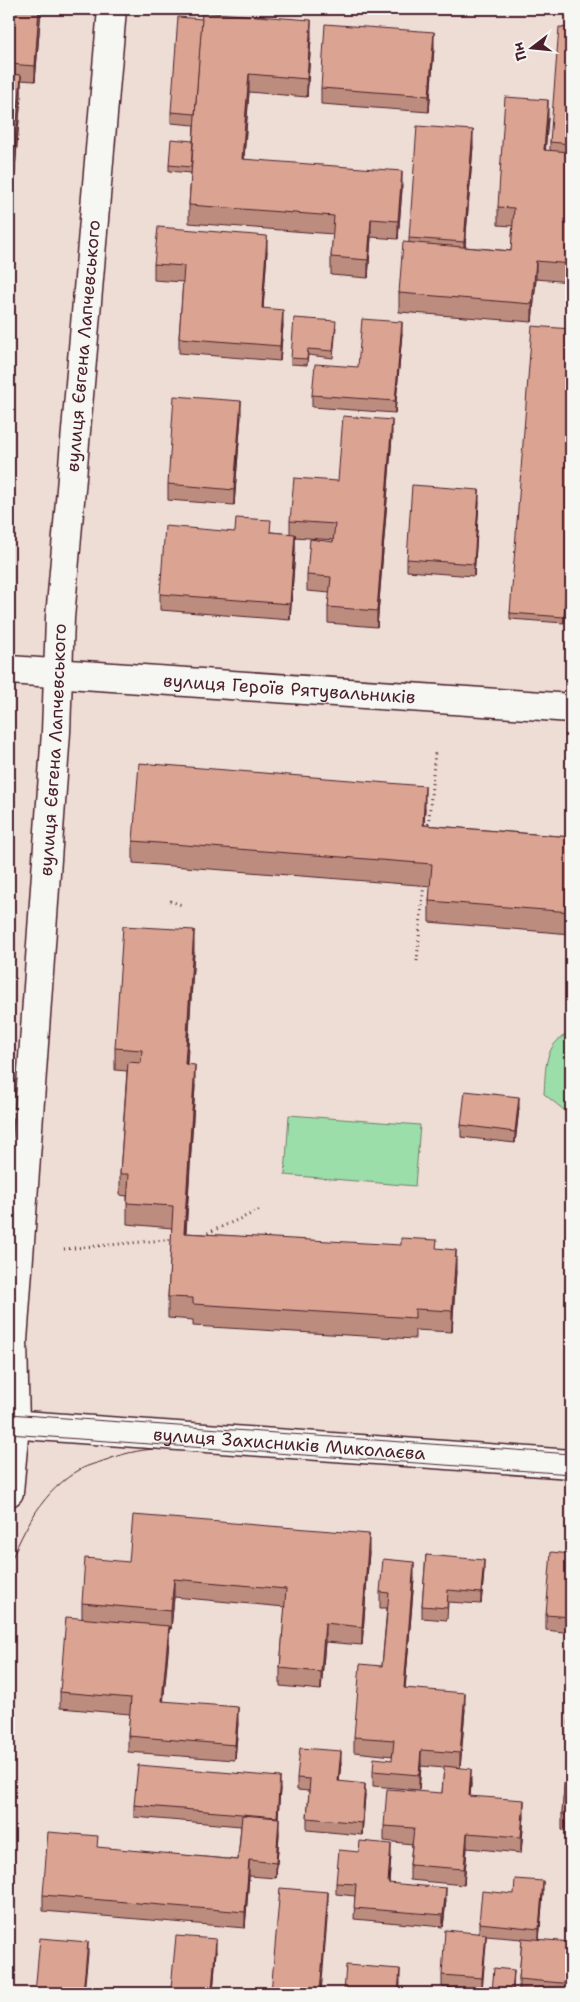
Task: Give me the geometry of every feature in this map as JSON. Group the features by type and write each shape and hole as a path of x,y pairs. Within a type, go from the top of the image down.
{"street":[{"name":"вулиця Євгена Лапчевського","path":"9,1492 13,1341 55,742 60,618 112,9"},
{"name":"вулиця Героїв Рятувальників","path":"9,670 571,708"},
{"name":"вулиця Захисників Миколаєва","path":"12,1425 571,1464"}],"path":[{"path":"428,837 435,752"},
{"path":"416,961 424,876"},
{"path":"170,901 182,906"},
{"path":"200,1236 260,1210"},
{"path":"64,1249 182,1238"}],"green space":[{"path":"571,1032 571,1097 569,1114 544,1094 546,1066 551,1050 555,1043"},
{"path":"289,1115 420,1125 415,1186 285,1175"}],"building":[{"path":"9,9 39,9 35,66 9,64"},
{"path":"202,12 311,20 307,79 249,74 242,159 402,171 398,221 371,219 368,260 331,257 334,216 189,205"},
{"path":"178,17 202,19 195,114 171,112"},
{"path":"325,24 434,32 429,96 321,88"},
{"path":"559,27 571,28 571,144 550,142"},
{"path":"9,74 21,75 9,224"},
{"path":"505,97 548,100 544,150 571,152 571,264 536,261 532,304 399,293 403,242 511,251 514,208 498,207"},
{"path":"417,126 473,130 464,242 409,238"},
{"path":"171,139 193,141 191,167 169,165"},
{"path":"158,227 267,236 262,308 283,310 280,346 179,338 184,266 154,264"},
{"path":"294,318 336,321 333,351 308,349 307,359 291,358"},
{"path":"362,319 402,322 395,401 312,395 315,364 358,367"},
{"path":"532,326 571,329 571,521 564,617 510,613"},
{"path":"174,396 241,401 234,490 168,484"},
{"path":"343,416 392,420 377,611 328,607 331,577 307,575 310,539 333,542 335,524 290,521 294,478 338,481"},
{"path":"412,485 479,490 474,564 407,559"},
{"path":"236,518 271,520 270,532 295,534 290,604 160,594 165,526 235,532"},
{"path":"139,763 425,786 423,825 571,837 571,912 429,901 432,864 133,841"},
{"path":"123,926 194,930 185,1064 195,1065 184,1233 401,1245 401,1238 437,1240 436,1248 456,1250 452,1311 415,1309 415,1318 193,1304 193,1298 168,1297 173,1206 127,1203 129,1174 120,1174 128,1062 141,1063 142,1050 115,1048"},
{"path":"465,1091 519,1097 515,1132 461,1125"},
{"path":"133,1515 369,1534 362,1627 325,1623 321,1672 280,1668 286,1589 174,1579 171,1611 82,1603 85,1558 129,1562"},
{"path":"551,1552 571,1554 571,1617 546,1615"},
{"path":"426,1555 484,1560 481,1593 448,1590 447,1608 422,1606"},
{"path":"383,1559 414,1562 404,1688 465,1693 460,1753 421,1750 419,1775 373,1771 374,1758 392,1760 394,1740 354,1737 360,1664 382,1666 389,1593 380,1592"},
{"path":"66,1617 169,1626 162,1701 238,1707 235,1745 128,1736 131,1698 60,1692"},
{"path":"571,1697 571,1815 562,1814"},
{"path":"300,1748 341,1751 338,1781 365,1784 362,1823 307,1818 310,1779 297,1778"},
{"path":"138,1765 280,1777 277,1817 134,1805"},
{"path":"444,1766 471,1769 469,1796 524,1800 521,1837 467,1833 464,1869 410,1865 414,1828 384,1826 387,1789 442,1793"},
{"path":"242,1815 279,1818 276,1863 249,1860 245,1912 43,1895 48,1832 98,1836 97,1847 238,1860"},
{"path":"360,1841 391,1844 388,1883 446,1888 443,1915 354,1908 356,1884 336,1883 339,1850 359,1852"},
{"path":"515,1879 543,1881 539,1929 479,1923 482,1891 514,1894"},
{"path":"280,1888 328,1892 320,1993 271,1993"},
{"path":"445,1930 486,1934 482,1978 442,1975"},
{"path":"176,1936 216,1939 212,1991 171,1988"},
{"path":"40,1938 88,1942 83,1993 35,1993"},
{"path":"522,1938 571,1942 571,1984 519,1979"},
{"path":"346,1965 400,1969 398,1993 344,1993"},
{"path":"494,1968 514,1970 512,1993 492,1993"}],"tram line":[{"path":"9,1414 571,1454"},
{"path":"9,1434 571,1474"},
{"path":"9,1565 29,1523 37,1511 56,1488 68,1478 84,1468 112,1458 136,1451 155,1449"}]}
